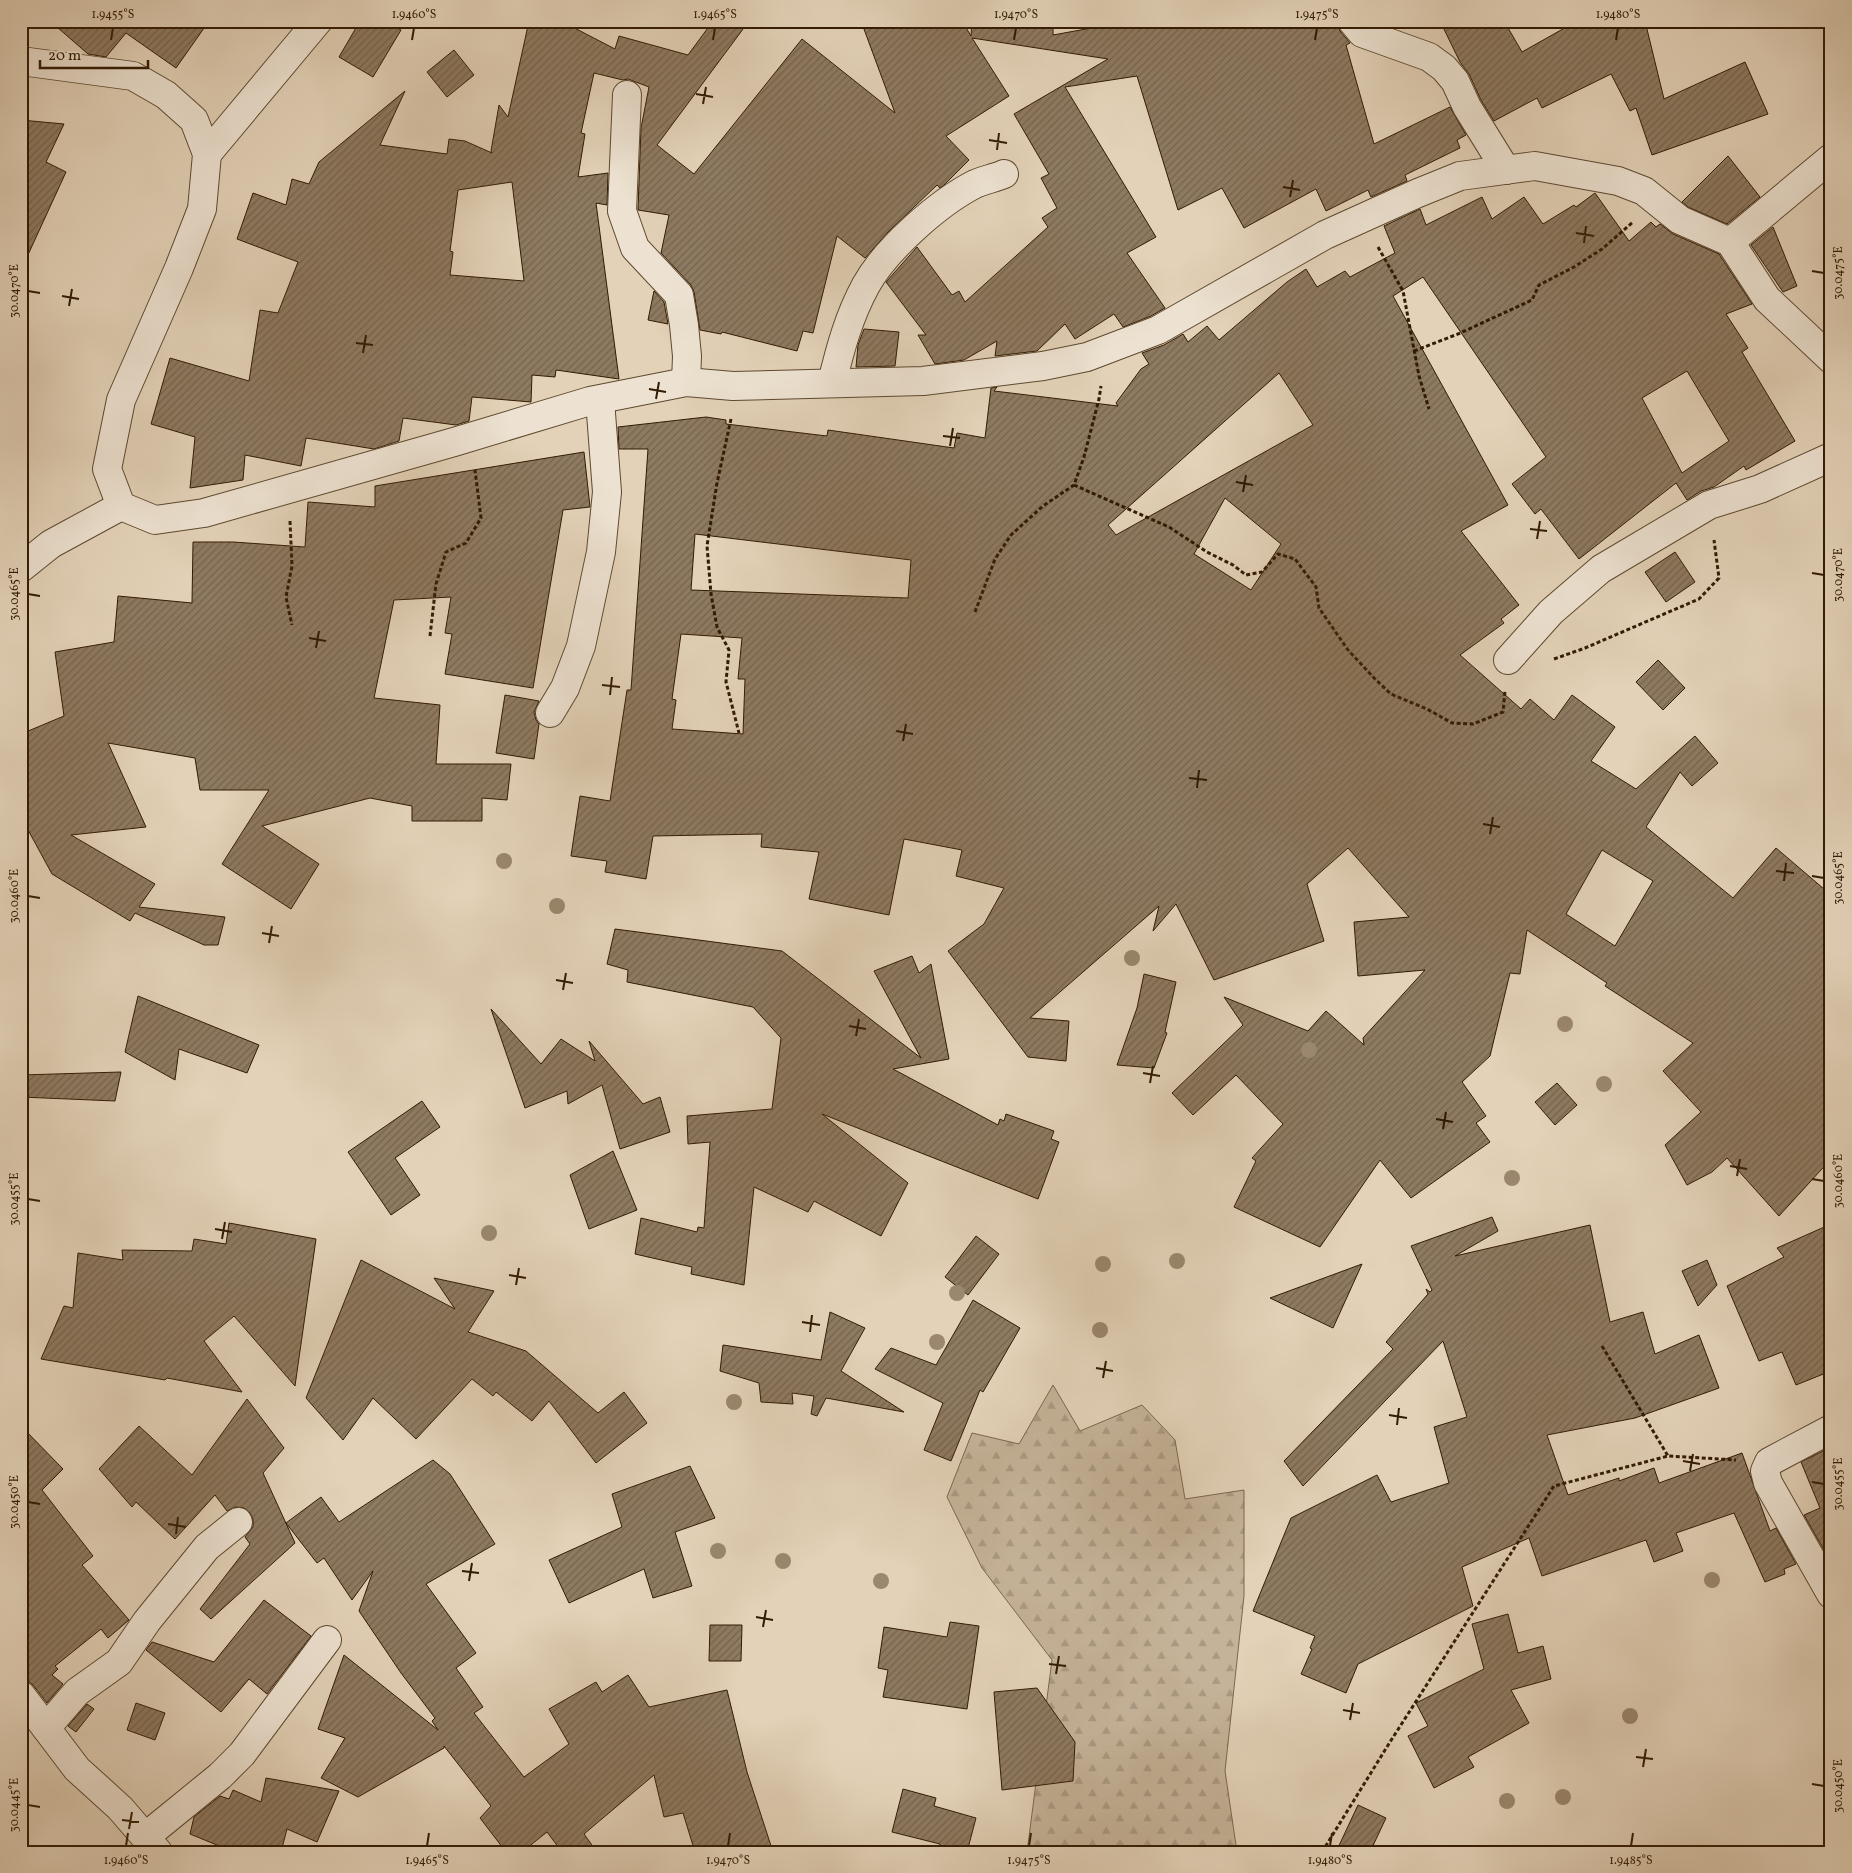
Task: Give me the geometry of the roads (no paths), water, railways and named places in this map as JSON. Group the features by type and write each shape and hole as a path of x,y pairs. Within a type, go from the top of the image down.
{"street":[{"path":"207,154 318,21"},
{"path":"1352,21 1362,34 1429,58 1444,68 1455,81 1467,107 1506,170"},
{"path":"21,61 133,76 166,95 194,120 207,154 202,209 179,268 121,400 107,469 121,506 155,520 204,512 471,437 590,401 686,382 732,386 924,381 1043,366 1087,357 1158,330 1324,235 1365,216 1460,176 1535,166 1618,181 1644,192 1680,220 1730,242 1767,299 1831,359"},
{"path":"628,95 622,211 635,248 679,295 684,325 686,382"},
{"path":"1730,242 1831,158"},
{"path":"832,383 845,331 866,284 897,244 944,205 976,184 1004,174"},
{"path":"550,713 565,688 581,646 602,552 607,492 600,400"},
{"path":"1508,660 1551,612 1601,569 1709,505 1760,490 1831,457"},
{"path":"21,568 51,544 121,506"},
{"path":"1831,1429 1769,1462 1765,1471 1768,1483 1831,1594"},
{"path":"46,1728 77,1692 119,1662 147,1621 207,1547 238,1522"},
{"path":"21,1695 77,1769 120,1808 151,1844 242,1754 328,1640"}]}
